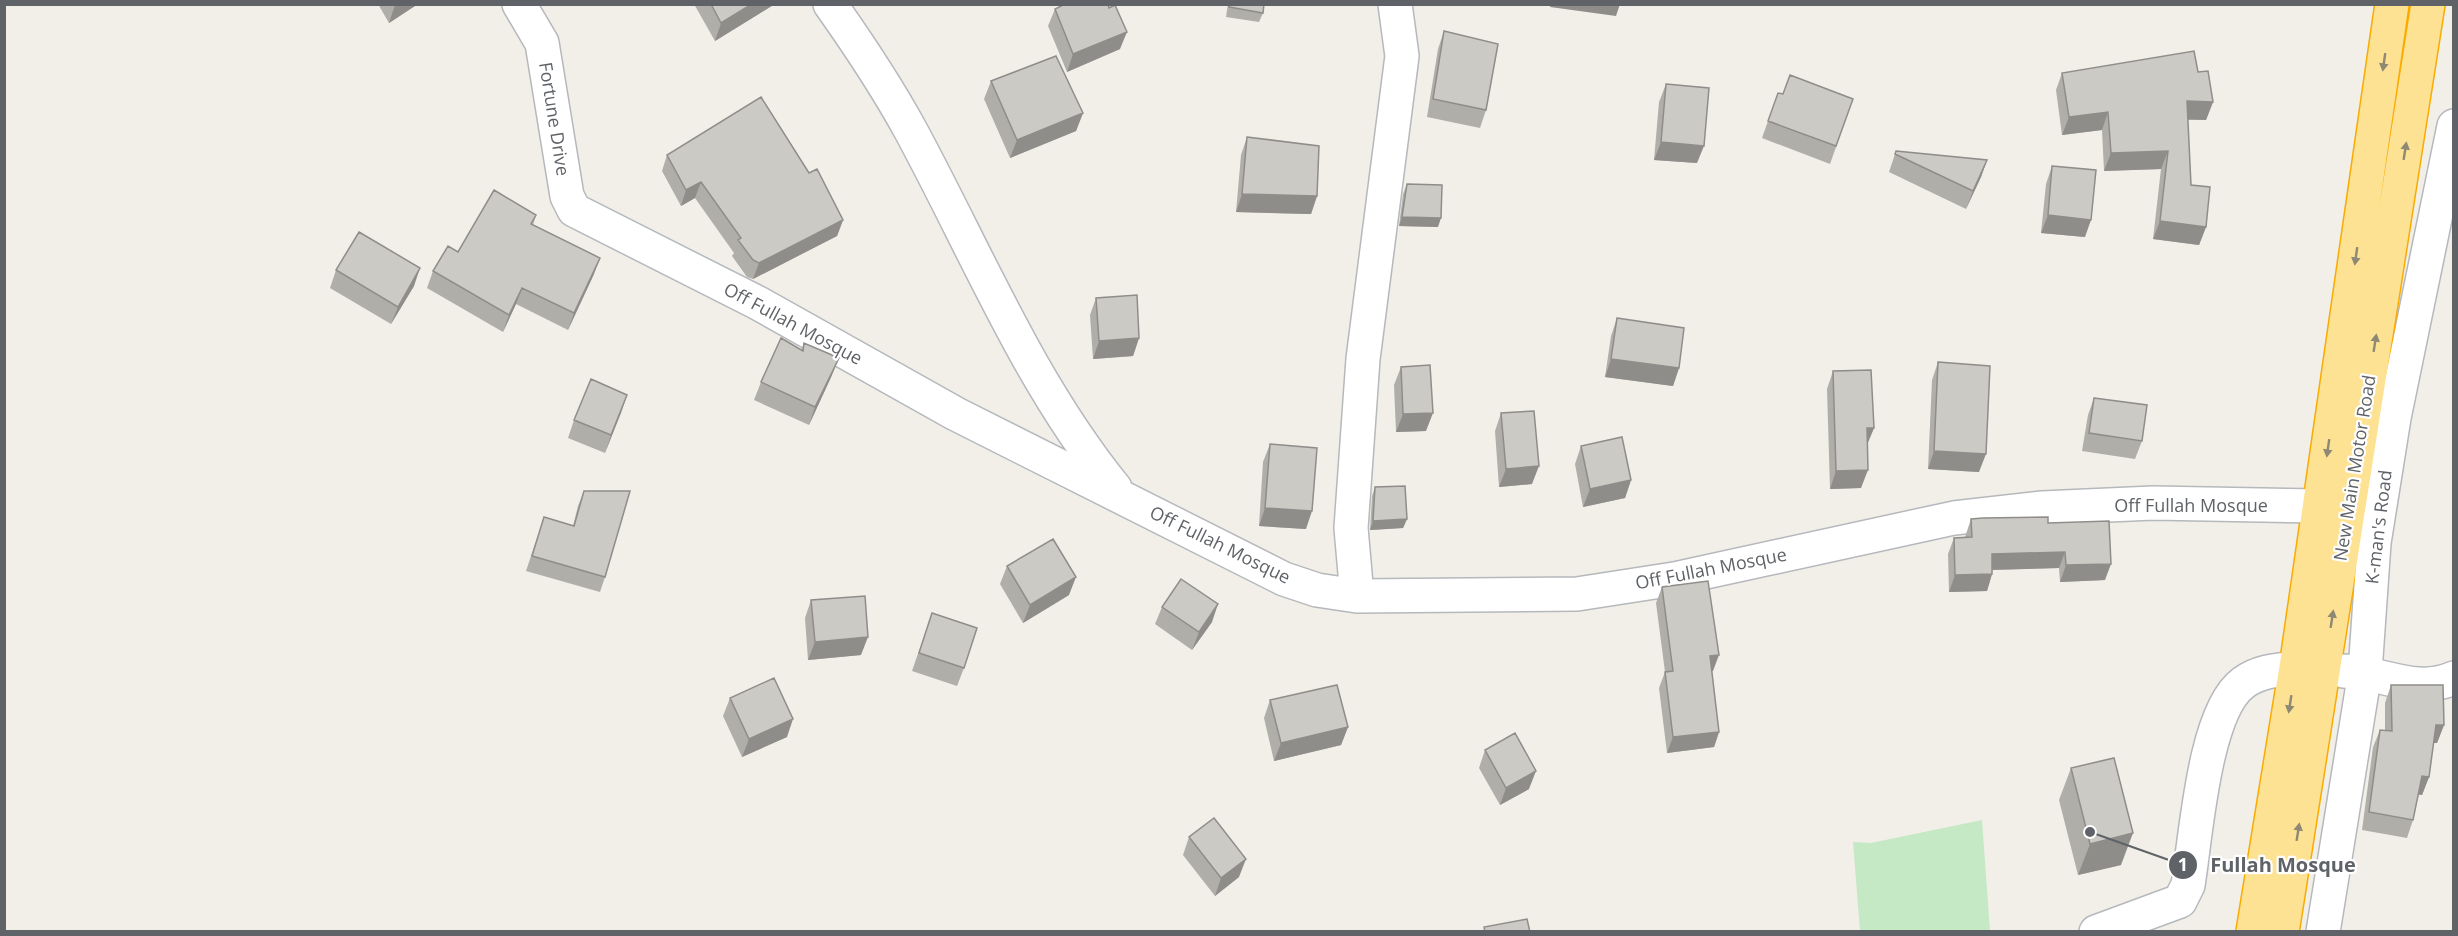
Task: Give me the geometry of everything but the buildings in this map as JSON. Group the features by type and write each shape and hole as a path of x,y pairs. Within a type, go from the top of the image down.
{"highway":[{"name":"New Main Motor Road","path":"2282,932 2310,669 2320,506 2392,4"},
{"name":"New Main Motor Road","path":"2253,932 2310,669 2382,297 2428,4"}],"street":[{"name":"Fortune Drive","path":"519,4 542,43 567,196"},
{"name":"Off Fullah Mosque","path":"830,4 870,61 910,129 1060,414 1080,446 1121,496"},
{"path":"1357,596 1351,528 1363,359 1402,56 1395,4"},
{"name":"K-man's Road","path":"2323,932 2365,672 2374,543 2394,418 2454,126"},
{"name":"Off Fullah Mosque","path":"567,196 574,210 595,223 758,303 956,414 1284,579 1317,590 1357,596 1577,594 1674,579 1954,518 2042,508 2153,503 2320,506"},
{"path":"2382,297 2416,304"},
{"path":"2096,932 2180,901 2188,885 2207,762 2222,709 2243,683 2269,671 2310,669 2365,672 2416,686 2454,678"}],"green space":[{"path":"1982,820 1990,931 1860,931 1853,842 1871,843"}],"place":[{"name":"Fullah Mosque","path":"2090,832"}]}
